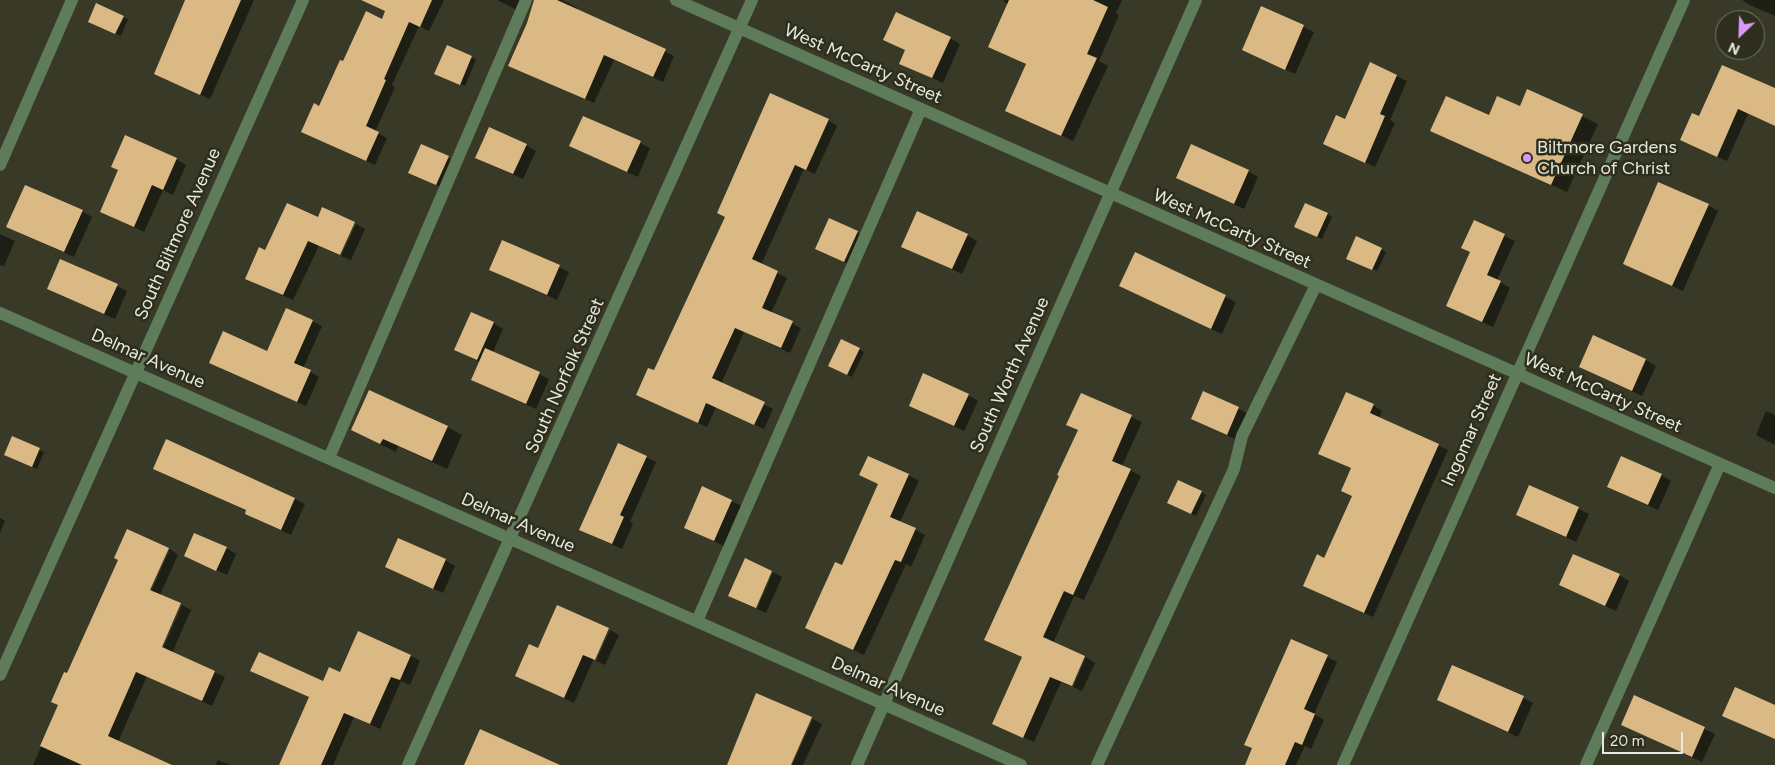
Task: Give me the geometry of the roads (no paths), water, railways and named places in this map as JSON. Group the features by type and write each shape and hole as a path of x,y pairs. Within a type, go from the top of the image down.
{"street":[{"path":"0,164 72,0"},
{"name":"South Biltmore Avenue","path":"0,675 134,372 303,0"},
{"path":"329,458 526,0"},
{"name":"West McCarty Street","path":"676,0 1775,488"},
{"name":"South Norfolk Street","path":"408,765 752,0"},
{"name":"South Worth Avenue","path":"857,765 1196,0"},
{"name":"Ingomar Street","path":"1343,765 1684,0"},
{"path":"697,621 922,110"},
{"path":"1097,765 1234,469 1242,436 1316,285"},
{"name":"Delmar Avenue","path":"0,313 1022,765"},
{"path":"1586,765 1720,464"}],"place":[{"name":"Biltmore Gardens Church of Christ","path":"1527,158"}]}
